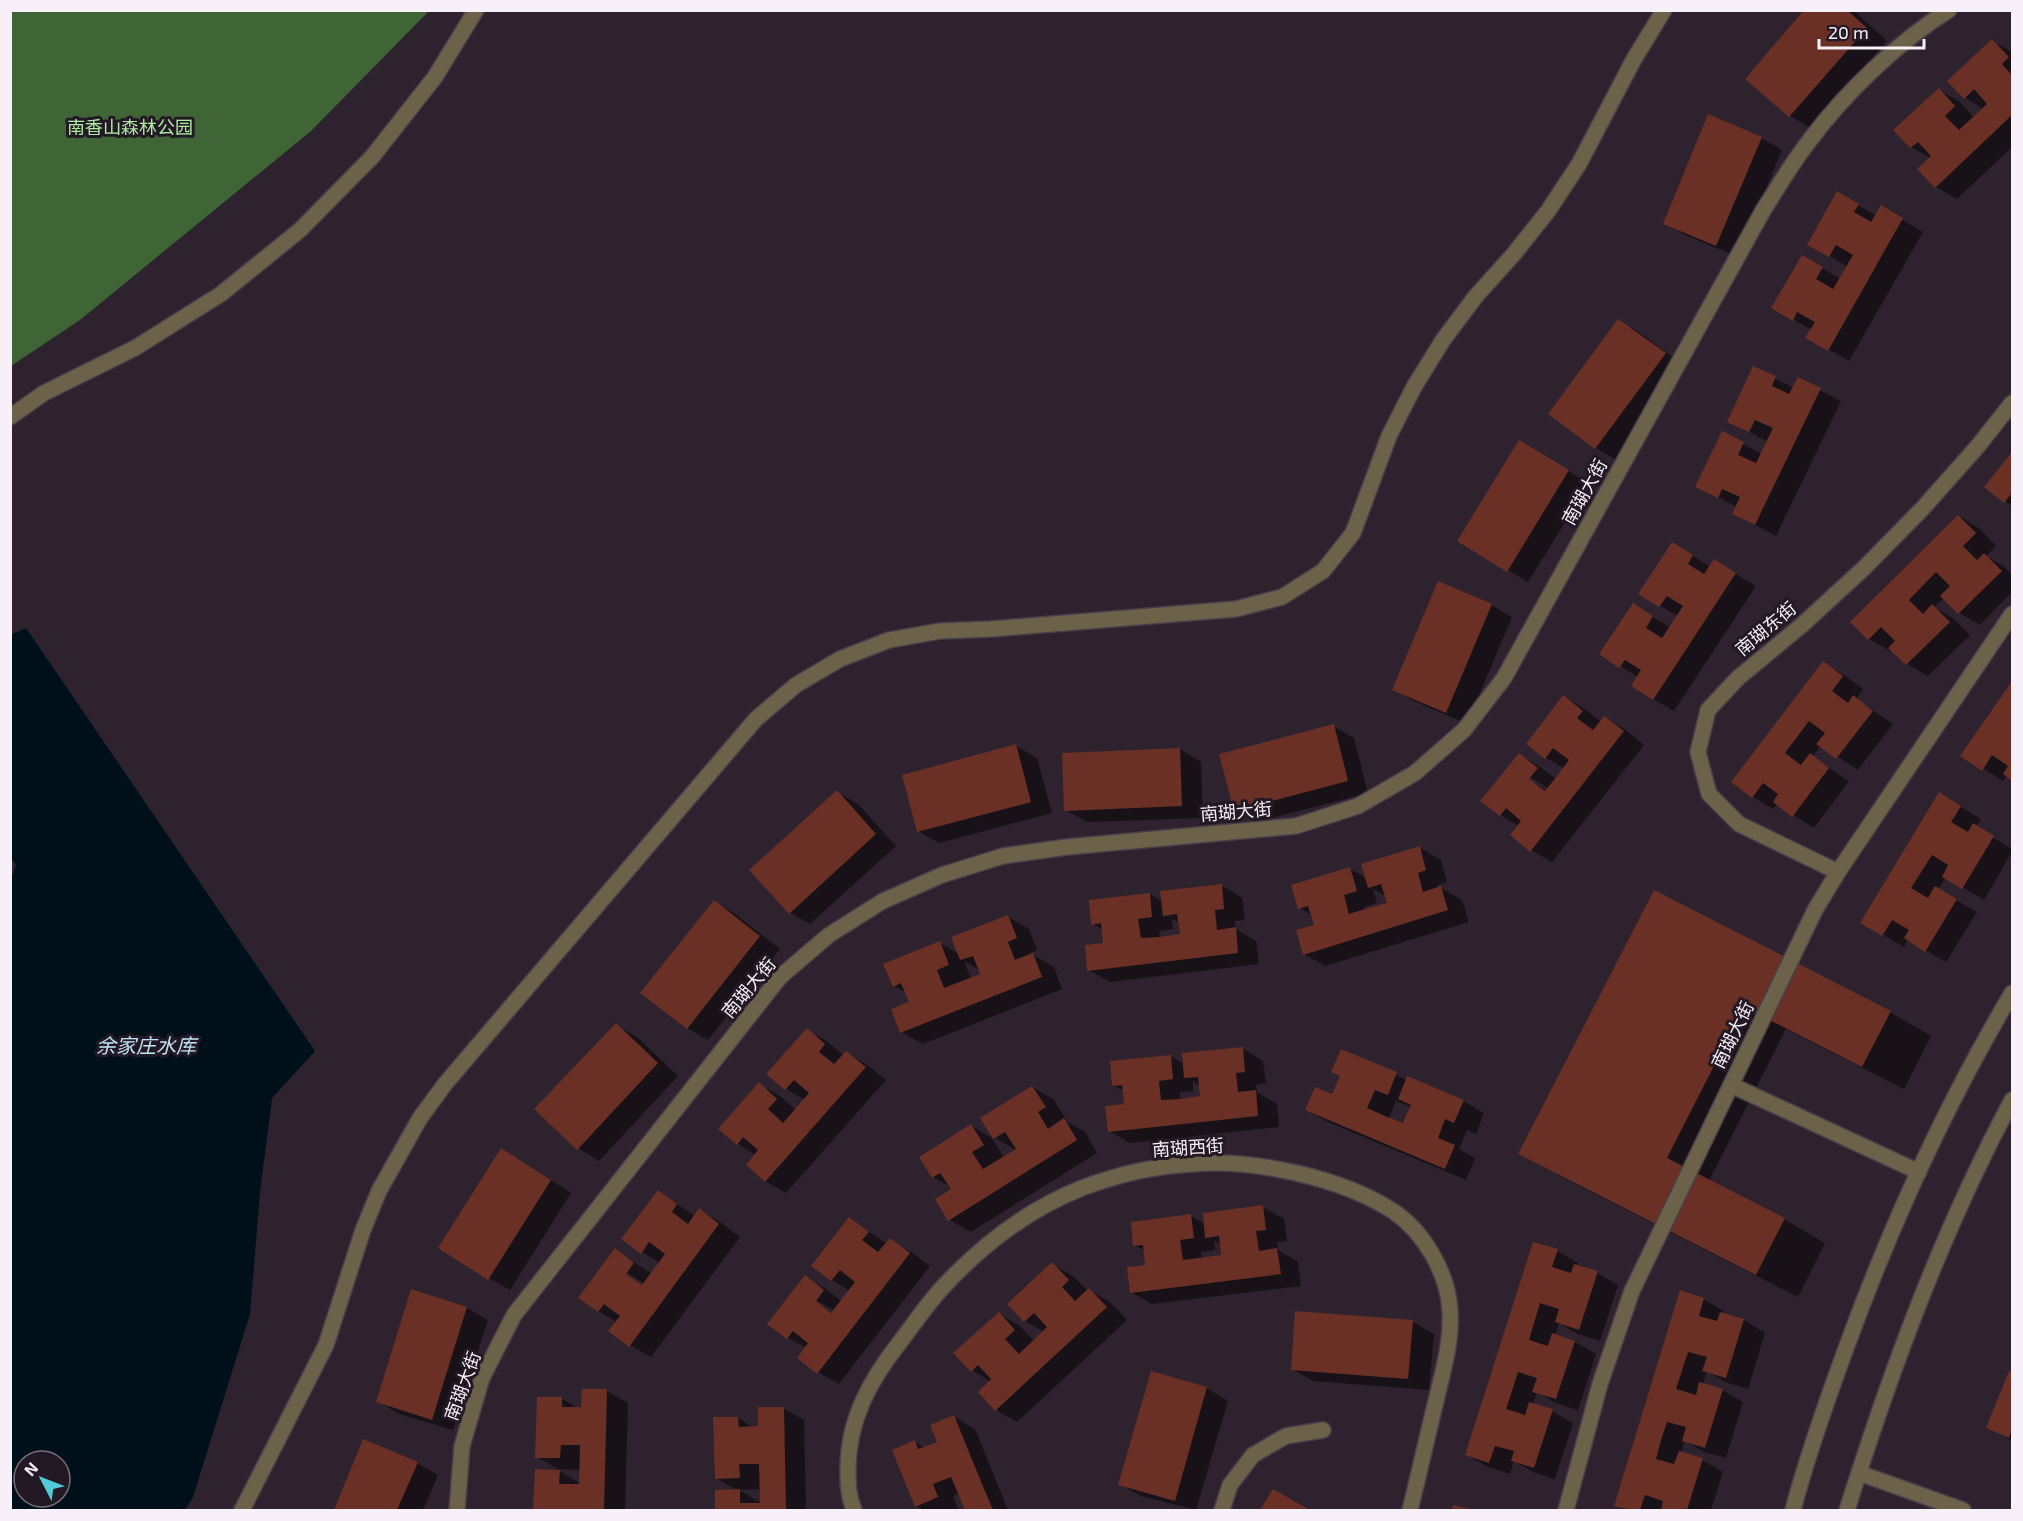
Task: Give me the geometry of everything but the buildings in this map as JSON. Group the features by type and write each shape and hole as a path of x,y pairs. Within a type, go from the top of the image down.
{"street":[{"path":"10,417 44,393 135,348 221,294 300,230 372,157 435,77 476,10"},
{"path":"242,1510 326,1345 363,1230 379,1191 420,1118 453,1076 756,719 796,685 822,669 840,659 889,640 940,631 991,630 1236,609 1282,597 1323,571 1353,533 1389,436 1414,387 1443,340 1476,296 1548,211 1579,164 1634,59 1664,10"},
{"name":"南瑚大街","path":"457,1510 462,1446 482,1378 514,1315 780,977 829,935 893,897 942,875 1003,856 1067,847 1296,826 1358,806 1415,773 1464,730 1504,678 1764,209 1810,140 1866,77 1929,23 1948,10"},
{"name":"南瑚东街","path":"1838,872 1739,824 1709,794 1698,752 1708,710 1738,678 1802,625 1864,568 1931,500 2013,403"},
{"name":"南瑚大街","path":"1566,1510 1600,1384 1632,1291 1815,910 1838,872 2013,614"},
{"path":"1793,1510 1827,1401 1863,1300 1905,1201 1951,1105 2013,993"},
{"path":"1731,1085 1919,1172"},
{"path":"1847,1510 1876,1418 1912,1320 1953,1223 2013,1100"},
{"name":"南瑚西街","path":"854,1510 848,1496 848,1452 858,1408 879,1369 942,1289 982,1248 1020,1221 1081,1189 1136,1172 1192,1164 1250,1165 1306,1175 1360,1194 1394,1212 1422,1239 1441,1272 1450,1310 1449,1348 1410,1510"},
{"path":"1222,1510 1230,1485 1253,1455 1286,1436 1323,1430"},
{"path":"1859,1473 1963,1510"}],"green space":[{"name":"南香山森林公园","path":"11,10 429,11 311,131 80,320 11,366"}],"water":[{"name":"余家庄水库","path":"26,628 315,1051 272,1098 260,1192 250,1314 193,1497 185,1510 11,1510 10,881 16,865 10,856 10,635"}]}
